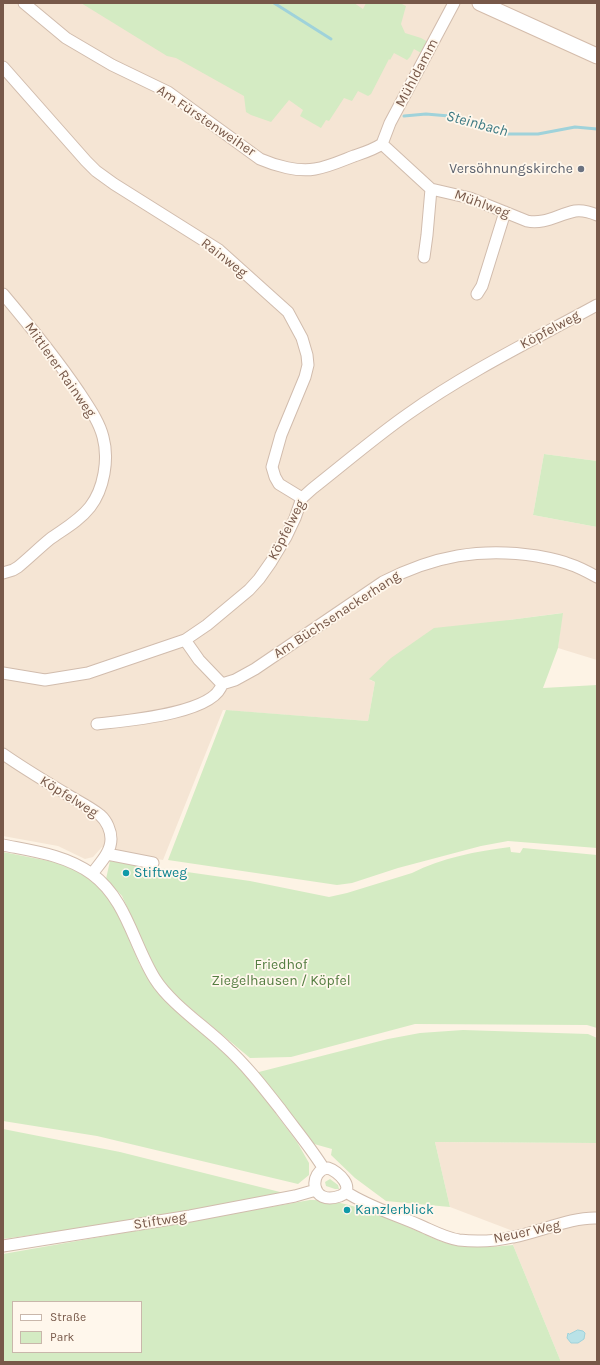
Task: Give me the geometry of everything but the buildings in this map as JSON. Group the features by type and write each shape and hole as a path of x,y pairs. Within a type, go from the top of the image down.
{"main road":[{"path":"480,3 597,56"}],"street":[{"name":"Am Fürstenweiher","path":"24,3 66,38 112,65 168,92 260,159 272,164 314,169 374,149 382,144"},
{"name":"Mühldamm","path":"382,144 390,123 454,3"},
{"name":"Rainweg","path":"3,67 96,171 114,184 219,250 288,312 302,338 308,364 305,377 281,435 272,467 279,484 302,498"},
{"name":"Mühlweg","path":"382,144 431,189 470,198 532,222 576,211 597,214"},
{"path":"424,257 431,189"},
{"path":"477,294 482,286 505,212"},
{"name":"Mittlerer Rainweg","path":"3,294 50,351 83,399 100,428 106,454 99,491 88,510 49,540 18,567 3,573"},
{"name":"Köpfelweg","path":"3,673 45,680 88,673 185,640 211,622 249,590 259,578 271,562 286,537 302,498 386,430 439,393 501,356 597,305"},
{"name":"Am Büchsenackerhang","path":"222,684 235,680 255,669 383,582 425,563 472,553 511,553 559,560 597,576"},
{"path":"97,724 162,716 203,703 215,696 220,690 222,684 199,660 185,640"},
{"name":"Köpfelweg","path":"3,754 35,776 100,816 106,822 110,830 112,840 107,854 92,874"},
{"path":"3,845 60,858 76,864 92,874 108,888 116,899 151,973 161,988 224,1044 248,1068 306,1142 324,1169"},
{"path":"107,854 153,862"},
{"path":"330,1168 340,1176 347,1185 346,1192 330,1198 321,1196 316,1190 316,1179 319,1173 324,1169 330,1168"},
{"name":"Stiftweg","path":"3,1246 190,1216 295,1196 316,1190"},
{"name":"Neuer Weg","path":"346,1192 374,1208 447,1237 462,1240 488,1241 514,1237 580,1220 597,1218"}],"shaded area":[{"path":"3,3 597,3 597,461 544,454 533,515 597,527 597,660 558,648 562,613 509,620 370,680 375,682 368,721 223,710 163,860 119,852 102,847 93,857 85,859 58,846 3,836"},
{"path":"435,1142 597,1143 597,1362 561,1362 513,1245 513,1231 450,1207"}],"green space":[{"path":"81,3 354,3 363,9 366,3 400,3 406,6 401,24 405,33 428,42 423,54 414,49 407,60 394,53 390,60 389,59 371,94 368,96 358,91 352,101 344,98 329,121 326,120 321,128 300,116 303,110 289,100 271,122 251,115 246,112 244,96 176,58 167,56"},
{"path":"544,454 597,461 597,527 533,515"},
{"path":"563,613 558,648 543,688 597,685 597,848 508,841 481,846 398,868 352,883 337,885 168,860 226,710 368,721 375,682 369,679 391,658 434,628"},
{"name":"Friedhof Ziegelhausen / Köpfel","path":"510,847 511,852 520,853 523,848 597,855 597,1028 587,1025 415,1024 291,1057 250,1058 171,992 157,973 122,896 106,879 110,861 250,881 329,897 412,873 447,859 472,853"},
{"path":"3,852 64,864 86,876 105,893 118,914 140,965 158,992 241,1067 297,1142 309,1163 309,1175 298,1184 97,1136 3,1121"},
{"path":"463,1030 588,1034 597,1038 597,1143 435,1142 450,1207 386,1201 355,1178 331,1155 332,1149 307,1142 255,1073 388,1039 420,1033"},
{"path":"3,1129 120,1152 288,1194 82,1228 3,1239"},
{"path":"330,1179 338,1185 339,1189 326,1186 325,1182"},
{"path":"310,1200 323,1200 364,1209 434,1239 454,1245 488,1247 513,1245 561,1362 3,1362 3,1254"}],"water":[{"path":"578,1330 585,1333 584,1339 578,1343 571,1343 567,1338 568,1333 569,1334"}],"waterway":[{"name":"Steinbach","path":"274,3 331,39"},
{"name":"Steinbach","path":"404,116 426,114 449,116 474,123 494,132 505,134 538,134 575,127 597,129"}],"place":[{"name":"Versöhnungskirche","path":"581,169"},
{"name":"Stiftweg","path":"126,873"},
{"name":"Kanzlerblick","path":"347,1210"}]}
